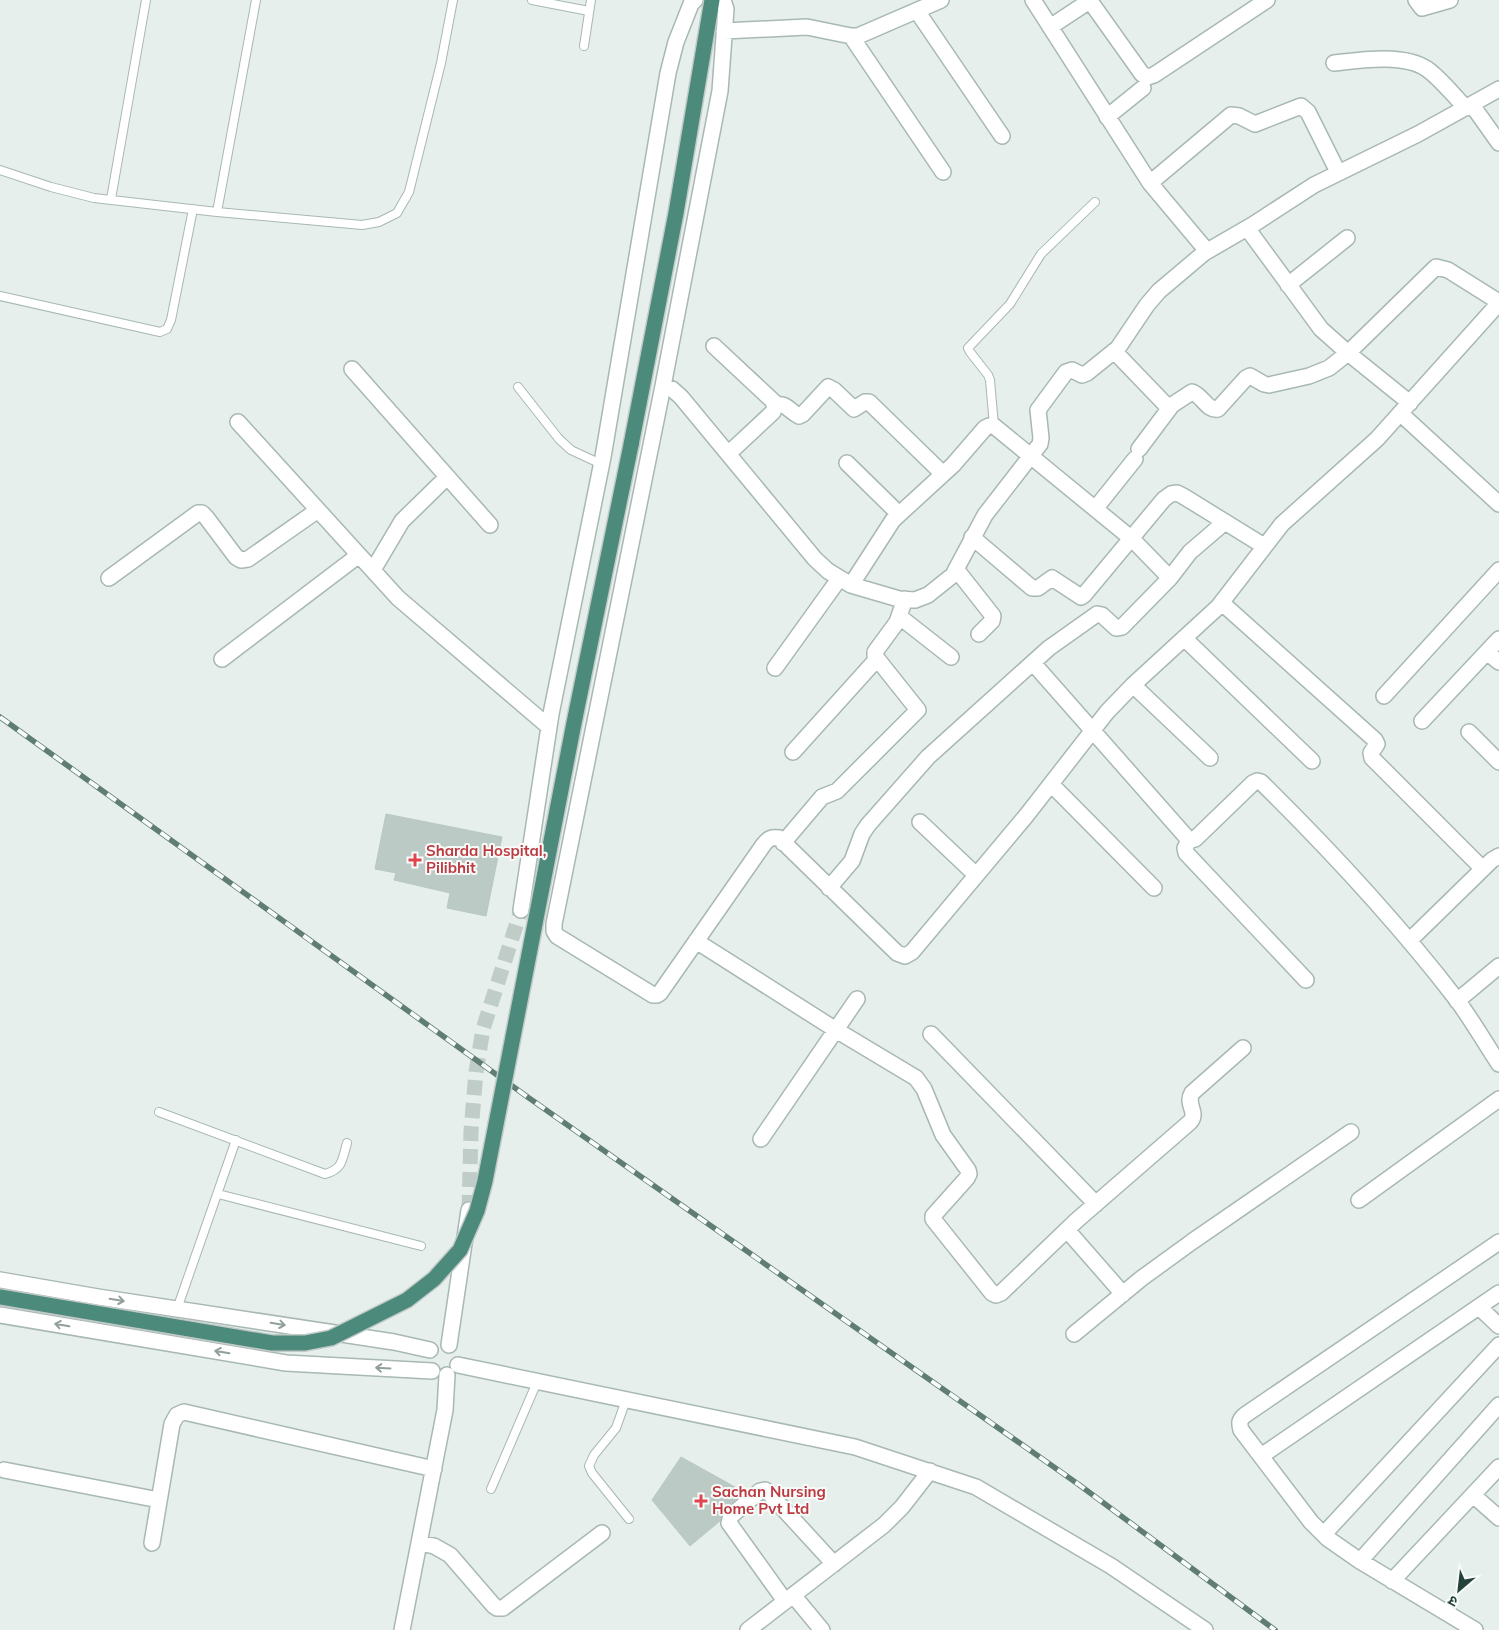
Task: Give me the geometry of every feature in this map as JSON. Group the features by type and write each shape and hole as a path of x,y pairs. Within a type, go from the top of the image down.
{"highway":[{"path":"0,1297 272,1343 304,1343 331,1338 407,1300 434,1279 460,1250 477,1211 485,1181 676,213 712,0"}],"street":[{"path":"521,910 549,727 601,464 668,73 676,42 691,4 695,0"},
{"path":"723,0 726,9 720,91 663,386 554,924 554,931 557,936 653,995 657,995 768,839 779,838 897,953 905,956 912,952 1108,712 1133,685 1222,603 1264,546 1291,515 1377,439 1499,303 1448,270 1436,267 1348,353 1329,368 1309,376 1269,385 1250,376 1216,410 1212,409 1198,395 1192,392 1172,405 1096,509"},
{"path":"724,31 800,26 858,36 941,0"},
{"path":"1033,0 1150,183 1207,252"},
{"path":"1050,27 1091,0 1142,74 1148,77 1154,75 1267,0"},
{"path":"1416,0 1422,8 1450,0"},
{"path":"917,11 1002,136"},
{"path":"851,36 942,172"},
{"path":"1334,63 1381,58 1415,64 1425,68 1469,106 1499,143"},
{"path":"1107,117 1143,88"},
{"path":"663,386 672,389 681,397 815,559 845,582 905,600 915,600 928,596 953,575 985,515 1040,444 1038,410 1066,372 1072,370 1082,374 1087,373 1114,351 1159,291 1207,252 1314,185 1418,134 1499,89"},
{"path":"1150,183 1231,115 1239,116 1255,124 1301,106 1308,112 1338,172"},
{"path":"1247,228 1321,329 1405,408 1499,504"},
{"path":"1288,285 1347,238"},
{"path":"714,346 774,402 773,412 728,454"},
{"path":"1114,351 1166,405 1172,405"},
{"path":"352,369 490,525"},
{"path":"774,405 785,405 799,416 828,388 834,390 854,409 865,402 869,402 943,474"},
{"path":"238,422 412,610 549,727"},
{"path":"775,668 898,513 943,474 985,428 989,426 994,426 1132,539 1170,578"},
{"path":"847,464 898,513"},
{"path":"373,570 402,521 447,477"},
{"path":"972,537 1032,588 1038,588 1052,578 1081,596 1084,595 1132,539 1164,499 1171,494 1176,493 1182,496 1264,546"},
{"path":"109,578 198,513 206,516 236,558 241,560 248,559 318,510"},
{"path":"830,888 852,861 862,834 868,825 922,763 1059,641 1097,614 1102,615 1116,628 1122,627 1170,578 1190,552 1225,522"},
{"path":"222,659 360,556"},
{"path":"956,569 993,616 992,621 979,634"},
{"path":"1384,696 1499,570"},
{"path":"783,843 822,797 837,791 918,710 876,660 875,656 900,617 905,600"},
{"path":"1222,603 1375,740 1377,744 1371,753 1372,758 1483,869"},
{"path":"900,617 951,657"},
{"path":"1184,638 1312,761"},
{"path":"1422,721 1499,640"},
{"path":"1487,652 1499,662"},
{"path":"793,752 876,660"},
{"path":"1033,664 1189,840"},
{"path":"1133,685 1210,758"},
{"path":"1469,732 1499,762"},
{"path":"1189,840 1195,839 1254,783 1257,781 1261,782 1319,839 1386,913 1458,1001 1499,1064"},
{"path":"1051,784 1154,888"},
{"path":"920,822 976,875"},
{"path":"1189,840 1185,848 1186,853 1306,980"},
{"path":"1409,942 1483,869 1499,856"},
{"path":"696,941 921,1082 943,1135 969,1174 932,1216 933,1219 992,1293 996,1295 1001,1293 1067,1230 1194,1118 1189,1102 1192,1093 1243,1048"},
{"path":"1458,1001 1499,966"},
{"path":"761,1139 857,999"},
{"path":"931,1034 1096,1204"},
{"path":"1359,1200 1499,1099"},
{"path":"1074,1334 1193,1241 1351,1132"},
{"path":"449,1345 469,1210"},
{"path":"1067,1230 1123,1294"},
{"path":"1475,1630 1360,1562 1324,1534 1311,1522 1241,1430 1239,1424 1240,1419 1499,1242"},
{"path":"0,1280 394,1342 430,1350"},
{"path":"1261,1456 1499,1294"},
{"path":"1479,1307 1499,1326"},
{"path":"0,1315 286,1363 446,1370 537,1382 855,1447 976,1487 1111,1566 1205,1630"},
{"path":"400,1628 445,1410 446,1370 458,1360 456,1352 449,1345 438,1345 430,1350 427,1361 446,1370"},
{"path":"1324,1534 1499,1345"},
{"path":"1360,1562 1499,1405"},
{"path":"152,1543 172,1424 177,1415 184,1412 434,1469"},
{"path":"1392,1581 1499,1468"},
{"path":"4,1470 159,1500"},
{"path":"753,1628 884,1525 902,1507 930,1471"},
{"path":"822,1630 789,1598 729,1523 731,1516 760,1491 765,1490 834,1564"},
{"path":"1473,1495 1499,1518"},
{"path":"419,1543 434,1546 450,1555 494,1606 503,1608 602,1533"}],"lane":[{"path":"111,199 146,0"},
{"path":"217,212 256,0"},
{"path":"0,170 74,194 217,212 362,224 379,222 397,213 409,192 441,63 453,0"},
{"path":"532,0 589,10"},
{"path":"584,46 591,0"},
{"path":"994,426 990,380 988,374 968,348 1010,304 1041,254 1095,202"},
{"path":"0,296 160,332 167,329 171,320 193,209"},
{"path":"518,387 558,439 571,450 601,464"},
{"path":"158,1112 325,1174 334,1171 341,1165 347,1143"},
{"path":"177,1309 236,1140"},
{"path":"218,1194 421,1246"},
{"path":"491,1488 537,1382"},
{"path":"626,1400 616,1428 594,1455 589,1466 592,1473 630,1519"}],"building":[{"path":"386,814 502,837 486,916 447,908 450,893 394,880 396,873 375,869"},
{"path":"681,1457 744,1492 725,1509 720,1521 690,1546 652,1500"}],"tunnel":[{"path":"469,1210 471,1131 476,1072 483,1029 521,910"}],"railway":[{"path":"0,717 529,1098 1078,1484 1275,1630"}],"place":[{"name":"Sharda Hospital, Pilibhit","path":"415,860"},
{"name":"Sachan Nursing Home Pvt Ltd","path":"701,1501"}]}
